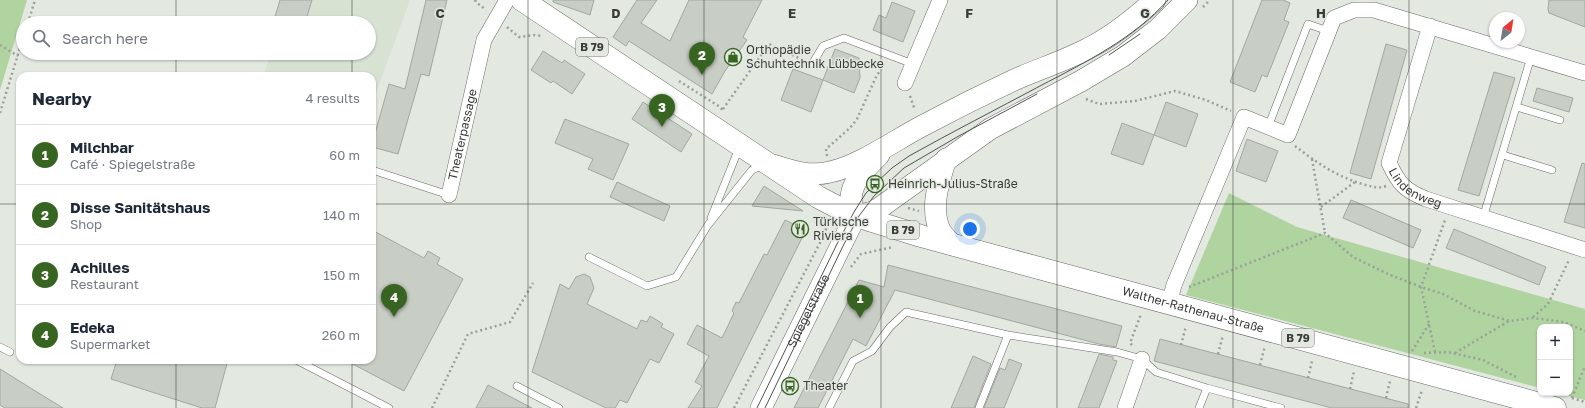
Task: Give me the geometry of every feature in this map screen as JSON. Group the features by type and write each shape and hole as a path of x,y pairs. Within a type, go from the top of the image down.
{"main road":[{"name":"B 79","path":"522,0 818,197 856,215"},
{"name":"Walther-Rathenau-Straße","path":"856,215 881,224 951,244 1171,297 1564,401"}],"street":[{"name":"Theaterpassage","path":"449,195 481,50 486,34 501,12 507,0"},
{"path":"905,83 940,0"},
{"path":"767,163 794,172 810,174 830,172 843,168 1014,80 1089,48 1127,24 1155,0"},
{"path":"901,137 869,165 853,188 850,197 850,204 856,215 870,213 878,209 990,129 1087,78 1123,56 1158,29 1187,0"},
{"path":"1171,297 1244,117 1288,135 1334,18 1354,10 1374,10 1585,73"},
{"name":"Lindenweg","path":"1430,26 1388,163 1398,181 1411,192 1450,207 1580,249"},
{"path":"946,159 937,191 935,216 941,232 951,244"},
{"name":"Spiegelstraße","path":"761,408 856,215"},
{"path":"1124,408 1142,359"}],"lane":[{"path":"1268,127 1308,24 1328,31"},
{"path":"812,64 823,46 844,38 913,64"},
{"path":"1483,218 1531,57"},
{"path":"1517,107 1560,120"},
{"path":"708,226 740,145"},
{"path":"1503,155 1552,170"},
{"path":"589,257 647,286 676,277 708,226 752,170 767,163"},
{"name":"Theaterpassage","path":"376,171 449,195"},
{"path":"829,408 853,361 872,351 890,327 906,312 1008,335 1117,352 1142,359 1156,372 1207,388 1281,408"},
{"path":"979,408 1008,335"},
{"path":"0,347 10,352"},
{"path":"304,364 389,408"},
{"path":"517,386 559,408"},
{"path":"1199,408 1207,388"}],"path":[{"path":"30,16 35,0"},
{"path":"723,109 768,44 812,64"},
{"path":"0,45 16,55"},
{"path":"828,162 826,149 850,128 857,119 876,77 890,56"},
{"path":"0,112 17,60"},
{"path":"905,83 917,114"},
{"path":"1086,99 1099,104 1128,102 1175,91 1206,100 1244,117"},
{"path":"1288,135 1293,144 1335,174 1355,182 1381,188 1398,181"},
{"path":"1311,158 1325,233 1353,257 1388,274 1443,294 1475,311 1510,321"},
{"path":"1321,207 1355,182"},
{"path":"1435,352 1430,323 1421,287 1450,207"},
{"path":"734,408 823,238 826,229 825,221 822,217"},
{"path":"1171,297 1182,289 1325,233"},
{"path":"1533,318 1548,304 1580,249"},
{"path":"432,408 468,334 510,322 533,283"},
{"path":"1141,314 1130,343 1142,359"},
{"path":"1455,353 1510,321 1533,318 1564,322 1585,331"},
{"path":"1410,354 1430,323"},
{"path":"1181,345 1186,326"},
{"path":"1218,354 1223,335"},
{"path":"1260,365 1265,346"},
{"path":"1308,378 1313,358"},
{"path":"1585,366 1564,401 1585,402"},
{"path":"1350,388 1354,369"},
{"path":"1386,398 1391,378"},
{"path":"1416,408 1423,387"}],"shaded area":[{"path":"289,0 410,0 376,93 376,72 264,72 269,60 376,60 376,16 283,16"}],"green space":[{"path":"0,0 27,0 22,16 16,16 16,37 0,90"},
{"path":"1229,193 1297,227 1585,309 1585,400 1569,396 1573,396 1573,324 1537,324 1537,387 1186,295"}],"building":[{"path":"280,0 312,0 307,16 275,16"},
{"path":"426,0 447,0 429,76 421,74 398,154 376,148 376,130 389,84 405,89"},
{"path":"553,0 594,0 590,15 553,2"},
{"path":"637,0 657,0 641,23 670,41 689,0 762,0 743,37 747,40 725,71 712,94 629,41 626,46 613,37"},
{"path":"1262,0 1283,0 1290,3 1284,20 1289,22 1267,77 1262,75 1255,92 1230,82"},
{"path":"1549,0 1585,0 1585,27 1549,13"},
{"path":"892,2 915,11 903,42 873,30 879,15 886,18"},
{"path":"1386,44 1407,50 1371,179 1350,173"},
{"path":"835,49 859,58 860,78 854,93 823,80"},
{"path":"543,51 562,63 564,60 585,74 572,94 553,81 551,83 531,70"},
{"path":"793,69 823,80 811,112 781,100"},
{"path":"1494,72 1515,78 1479,196 1458,190"},
{"path":"1537,88 1573,98 1569,112 1533,101"},
{"path":"643,102 692,134 681,152 632,119"},
{"path":"1166,102 1198,114 1186,147 1154,135"},
{"path":"565,119 629,144 613,180 588,169 593,159 555,143"},
{"path":"1122,123 1154,135 1143,165 1111,154"},
{"path":"1247,139 1278,151 1266,182 1236,171"},
{"path":"1582,163 1585,164 1585,228 1564,222"},
{"path":"617,182 670,206 664,221 610,197"},
{"path":"764,186 803,211 752,206"},
{"path":"1351,200 1421,230 1413,248 1343,218"},
{"path":"785,220 806,230 717,408 688,408 702,386 695,382 709,356 687,344 697,325 722,338 734,313 732,311 736,302 739,303 764,254 767,255"},
{"path":"1454,229 1546,267 1539,285 1446,248"},
{"path":"376,232 424,258 428,251 440,258 437,264 463,279 404,391 353,364 376,364"},
{"path":"888,265 1122,326 1116,347 1099,344 895,290 866,346 853,339 818,408 794,408 859,280 884,287"},
{"path":"584,274 590,277 594,288 587,304 637,329 641,320 647,322 650,316 663,324 661,327 674,334 659,363 650,359 627,403 620,400 615,408 606,408 532,372 560,284 569,289 576,277"},
{"path":"1160,339 1408,404 1408,408 1332,408 1154,361"},
{"path":"1099,354 1113,357 1113,360 1117,361 1099,408 1078,408"},
{"path":"973,356 991,364 974,408 951,408"},
{"path":"1009,359 1022,364 1004,408 984,408 1000,368 1005,370"},
{"path":"116,364 227,364 215,408 202,408 111,379"},
{"path":"0,369 63,408 5,408 0,405"},
{"path":"488,385 532,408 476,408"}],"tram line":[{"path":"757,408 837,244 866,193 875,184 892,168 909,156 1108,49 1140,27 1168,0"},
{"path":"1109,55 1140,34"},
{"path":"765,408 843,246 859,216 874,196 904,168 957,137 1037,94"}],"place":[{"name":"Orthopädie Schuhtechnik Lübbecke","path":"733,57"},
{"name":"Disse Sanitätshaus","path":"702,75"},
{"name":"Achilles","path":"662,127"},
{"name":"Heinrich-Julius-Straße","path":"875,184"},
{"name":"Türkische Riviera","path":"800,229"},
{"name":"Edeka","path":"394,317"},
{"name":"Milchbar","path":"860,318"},
{"name":"Theater","path":"790,386"}]}
